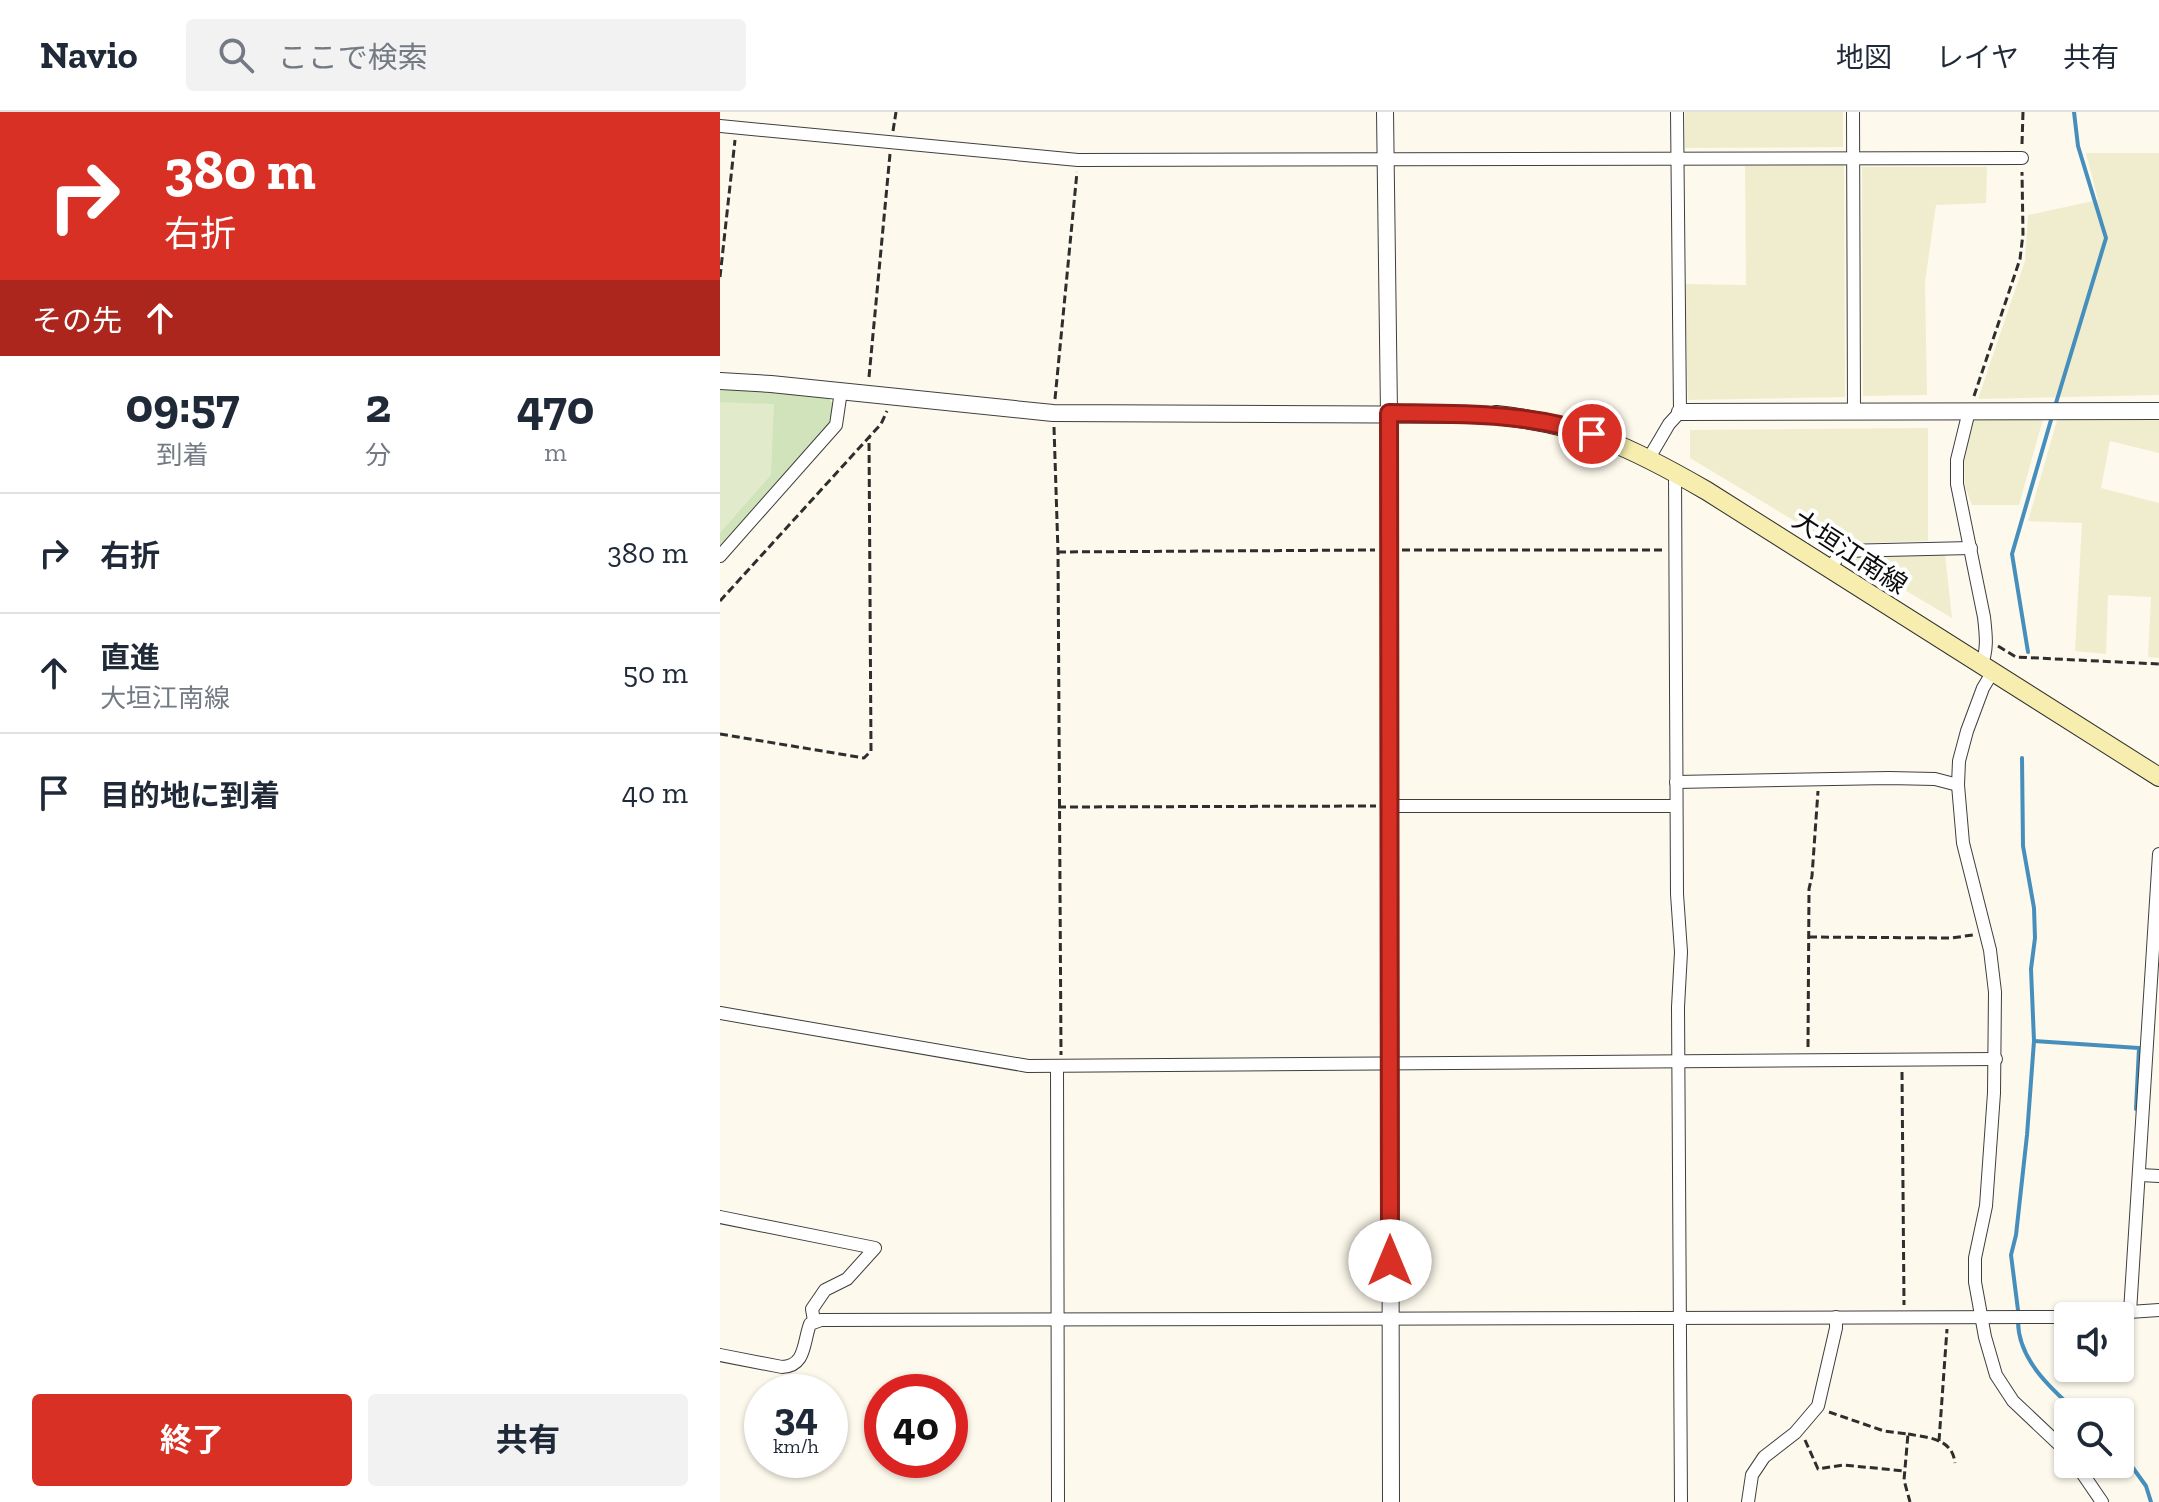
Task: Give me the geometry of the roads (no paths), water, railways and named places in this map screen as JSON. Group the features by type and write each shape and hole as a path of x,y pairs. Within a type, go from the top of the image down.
{"main road":[{"name":"大垣江南線","path":"1496,415 1542,420 1609,439 1675,472 2159,777"}],"street":[{"path":"1385,112 1389,413 1391,1502"},
{"path":"1649,458 1669,424 1680,412 1677,112"},
{"path":"1853,112 1854,412"},
{"path":"720,126 1078,160 2022,158"},
{"path":"720,381 1053,413 1496,415"},
{"path":"720,556 836,425 841,391"},
{"path":"1969,411 1957,460 1957,484 1987,639 1987,670 1959,761 1958,785 1963,843 1994,971 1996,1059 1986,1206 1975,1258 1975,1282 1996,1375 2013,1401 2054,1440"},
{"path":"1680,412 2159,411"},
{"path":"1675,472 1677,894 1681,952 1681,1502"},
{"path":"1830,570 1841,551 1971,548"},
{"path":"1676,782 1919,779 1958,785"},
{"path":"1388,806 1676,806"},
{"path":"2131,1302 2159,854"},
{"path":"720,1013 1028,1066 1996,1059"},
{"path":"1058,1502 1059,1067"},
{"path":"2140,1175 2159,1176"},
{"path":"720,1217 875,1248 847,1279 825,1290 812,1309 814,1321 806,1336 802,1356 792,1367 720,1355"},
{"path":"2134,1312 2159,1310"},
{"path":"1748,1502 1752,1475 1764,1457 1784,1443 1818,1406 1836,1317"},
{"path":"814,1321 2054,1317"},
{"path":"2086,1478 2102,1502"}],"waterway":[{"path":"2056,403 2106,238 2078,146 2074,112"},
{"path":"2028,652 2012,554 2051,420"},
{"path":"2018,1310 2011,1255 2027,1135 2034,1041 2031,969 2035,938 2034,908 2023,846 2022,758"},
{"path":"2034,1041 2139,1048 2136,1109"},
{"path":"2018,1321 2023,1348 2037,1372 2062,1398"},
{"path":"2134,1469 2146,1486 2151,1502"}]}
